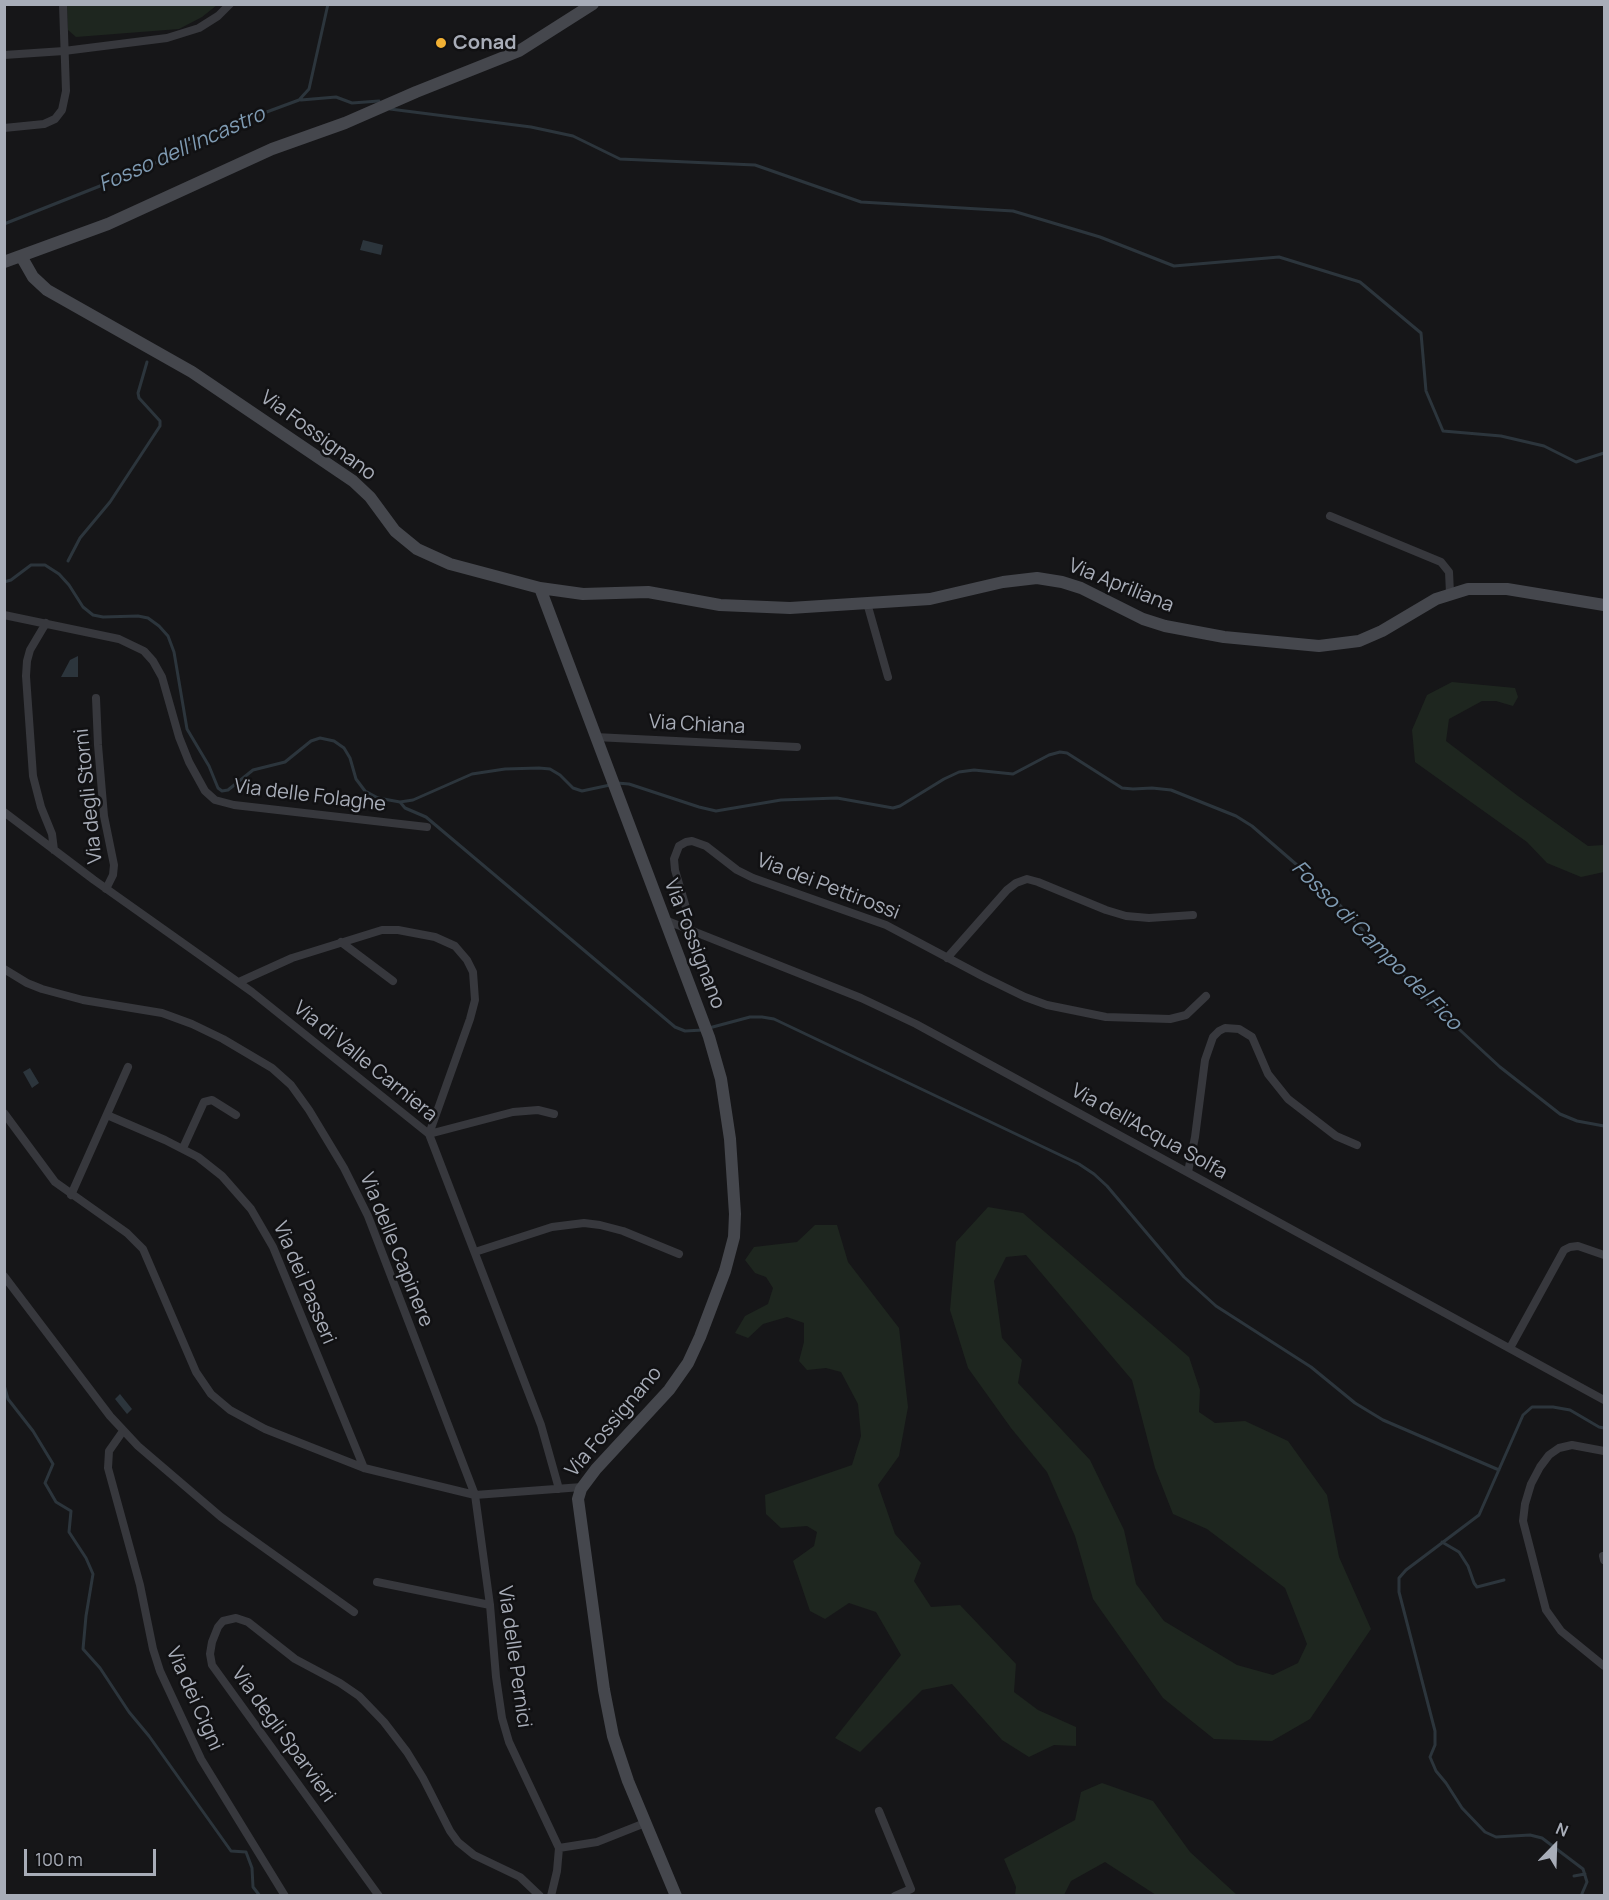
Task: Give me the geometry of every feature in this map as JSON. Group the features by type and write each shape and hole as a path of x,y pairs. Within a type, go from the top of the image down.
{"street":[{"path":"4,128 44,124 52,121 60,113 66,97 63,4"},
{"path":"4,55 64,51 179,36 204,25 230,4"},
{"path":"4,262 108,224 272,149 519,51 592,4"},
{"name":"Via Fossignano","path":"21,256 33,277 47,291 192,372 349,478 370,497 394,531 417,549 450,564 540,588 709,1037 721,1079 730,1139 734,1237 700,1337 684,1369 657,1405 604,1460 582,1487 578,1499 606,1705 619,1757 676,1896"},
{"path":"1330,516 1441,562 1449,572 1450,593"},
{"name":"Via Apriliana","path":"540,588 583,594 648,592 712,604 750,608 790,608 930,598 1003,582 1043,579 1081,588 1143,619 1164,626 1254,640 1328,645 1347,644 1366,639 1431,601 1468,589 1502,589 1605,605"},
{"path":"867,603 888,677"},
{"name":"Via delle Folaghe","path":"4,615 124,640 147,654 156,665 164,683 178,736 187,757 205,791 215,800 234,805 427,827"},
{"path":"46,623 30,650 26,672 33,776 41,807 52,834 54,850"},
{"name":"Via degli Storni","path":"96,698 102,794 106,831 114,865 113,875 106,889"},
{"name":"Via Chiana","path":"595,737 797,747"},
{"name":"Via di Valle Carniera","path":"4,812 106,889 239,982 429,1134 541,1425 559,1489"},
{"name":"Via dei Pettirossi","path":"686,928 688,914 674,859 679,846 692,841 706,846 745,874 872,919 1032,1000 1055,1008 1144,1020 1175,1018 1189,1012 1206,996"},
{"path":"947,958 1007,890 1027,879 1126,916 1149,918 1193,915"},
{"name":"Via dell'Acqua Solfa","path":"664,920 855,995 900,1016 1605,1400"},
{"path":"239,982 292,958 387,929 442,938 455,946 471,966 475,986 473,1009 429,1134"},
{"path":"341,942 393,981"},
{"name":"Via delle Capinere","path":"4,969 27,983 57,993 150,1011 185,1021 261,1061 288,1082 305,1104 341,1162 365,1209 475,1495"},
{"path":"1188,1173 1205,1060 1213,1037 1225,1028 1239,1029 1252,1037 1268,1074 1288,1099 1336,1136 1357,1145"},
{"path":"71,1195 128,1067"},
{"path":"183,1148 204,1102 212,1100 236,1115"},
{"path":"429,1134 513,1112 538,1110 554,1114"},
{"path":"4,1113 48,1174 71,1195 127,1233 143,1249 189,1359 214,1397 230,1410 265,1428 364,1468 475,1495 582,1487"},
{"name":"Via dei Passeri","path":"107,1115 183,1148 208,1164 232,1186 251,1209 266,1233 364,1468"},
{"path":"475,1252 552,1227 579,1223 613,1228 679,1254"},
{"path":"1510,1348 1564,1250 1570,1246 1578,1246 1605,1255"},
{"path":"4,1276 123,1431 160,1466 221,1517 354,1612"},
{"name":"Via dei Cigni","path":"123,1431 109,1451 108,1468 160,1671 204,1764 285,1896"},
{"path":"1605,1451 1572,1445 1551,1453 1542,1462 1531,1484 1523,1516 1546,1610 1561,1631 1605,1665"},
{"name":"Via delle Pernici","path":"475,1495 504,1727 515,1756 559,1848"},
{"path":"378,1582 490,1605"},
{"name":"Via degli Sparvieri","path":"379,1896 212,1665 210,1654 212,1642 223,1621 236,1618 248,1622 295,1659 359,1696 384,1722 407,1752 450,1831 461,1845 478,1857 520,1877 540,1896"},
{"path":"879,1811 911,1889 895,1896"},
{"path":"552,1896 559,1848 597,1842 645,1823"}],"shaded area":[{"path":"67,5 217,5 202,17 179,29 76,37 68,30"},
{"path":"363,240 383,245 381,255 360,250"},
{"path":"78,656 78,677 61,677 70,660"},
{"path":"1452,682 1515,688 1518,697 1513,706 1496,701 1482,701 1449,719 1446,741 1588,846 1604,845 1604,872 1581,877 1547,863 1527,842 1415,762 1412,730 1427,695"},
{"path":"30,1068 39,1083 32,1088 23,1072"},
{"path":"988,1207 1023,1213 1189,1357 1200,1390 1199,1412 1215,1423 1245,1421 1288,1441 1327,1495 1339,1557 1371,1629 1310,1719 1272,1741 1214,1739 1163,1698 1093,1599 1075,1536 1047,1472 1011,1428 968,1368 950,1310 956,1242","holes":["1026,1255 1132,1380 1155,1468 1173,1514 1207,1529 1285,1588 1307,1644 1298,1663 1273,1675 1237,1665 1164,1621 1136,1584 1124,1530 1090,1460 1018,1383 1022,1360 1002,1338 994,1281 1006,1257"]},
{"path":"815,1225 837,1225 848,1262 899,1328 908,1407 899,1456 878,1485 895,1534 921,1563 914,1581 931,1607 960,1605 1016,1664 1014,1692 1038,1710 1076,1727 1076,1746 1054,1745 1029,1757 1002,1740 952,1684 922,1690 860,1752 835,1738 901,1655 876,1612 849,1603 825,1619 810,1611 793,1561 814,1546 817,1532 807,1526 781,1528 766,1514 765,1495 852,1465 861,1436 858,1404 841,1372 826,1368 807,1370 799,1361 804,1342 804,1323 787,1317 763,1324 748,1338 735,1333 745,1316 768,1304 773,1288 766,1277 755,1273 745,1260 754,1247 797,1242"},
{"path":"120,1394 132,1409 127,1414 115,1399"},
{"path":"1102,1783 1153,1801 1190,1852 1237,1895 1156,1895 1105,1862 1071,1881 1064,1895 1015,1895 1016,1887 1004,1859 1075,1820 1081,1792"}],"waterway":[{"name":"Fosso dell'Incastro","path":"4,224 148,167 210,133 299,100 309,89 328,4"},
{"path":"301,100 336,97 352,103 379,101"},
{"path":"390,109 531,127 573,136 620,159 755,165 861,202 1013,211 1100,237 1174,266 1279,257 1360,282 1421,333 1426,391 1443,431 1501,436 1544,446 1576,462 1604,453"},
{"path":"68,561 80,538 110,502 160,426 160,421 139,398 138,393 147,362"},
{"name":"Fosso di Campo del Fico","path":"4,582 11,580 31,565 45,565 59,574 83,607 93,615 138,616 148,618 159,626 168,636 174,652 187,729 209,766 218,788 222,791 228,790 253,770 285,762 311,741 320,738 334,741 344,748 350,758 356,779 365,791 378,798 400,802 413,800 472,774 505,769 550,769 573,788 582,791 610,785"},
{"name":"Fosso di Campo del Fico","path":"617,783 629,784 716,811 781,800 837,798 893,808 959,772 974,770 1013,774 1049,755 1067,753 1122,788 1171,790 1236,816 1252,826 1327,891 1421,994 1500,1067 1560,1114 1577,1121 1604,1126"},
{"path":"400,802 405,808 426,817 675,1027 685,1031 703,1030"},
{"path":"709,1028 750,1017 774,1019 1079,1164 1107,1186 1184,1277 1216,1306 1311,1367 1355,1403 1383,1420 1499,1470"},
{"path":"4,1385 8,1399 33,1431 53,1464 45,1483 56,1502 71,1511 69,1532 86,1558 93,1574 83,1649 100,1668 129,1712 149,1736 231,1851 246,1852 252,1868 253,1887 260,1896"},
{"path":"1581,1896 1587,1882 1583,1869 1542,1838 1530,1835 1496,1837 1485,1832 1462,1808 1436,1771 1430,1757 1435,1745 1435,1731 1399,1592 1399,1578 1406,1570 1479,1515 1523,1415 1532,1407 1570,1410 1604,1428"},
{"path":"1442,1542 1459,1552 1477,1587 1504,1580"},
{"path":"1574,1876 1585,1874"}],"place":[{"name":"Conad","path":"441,43"}]}
